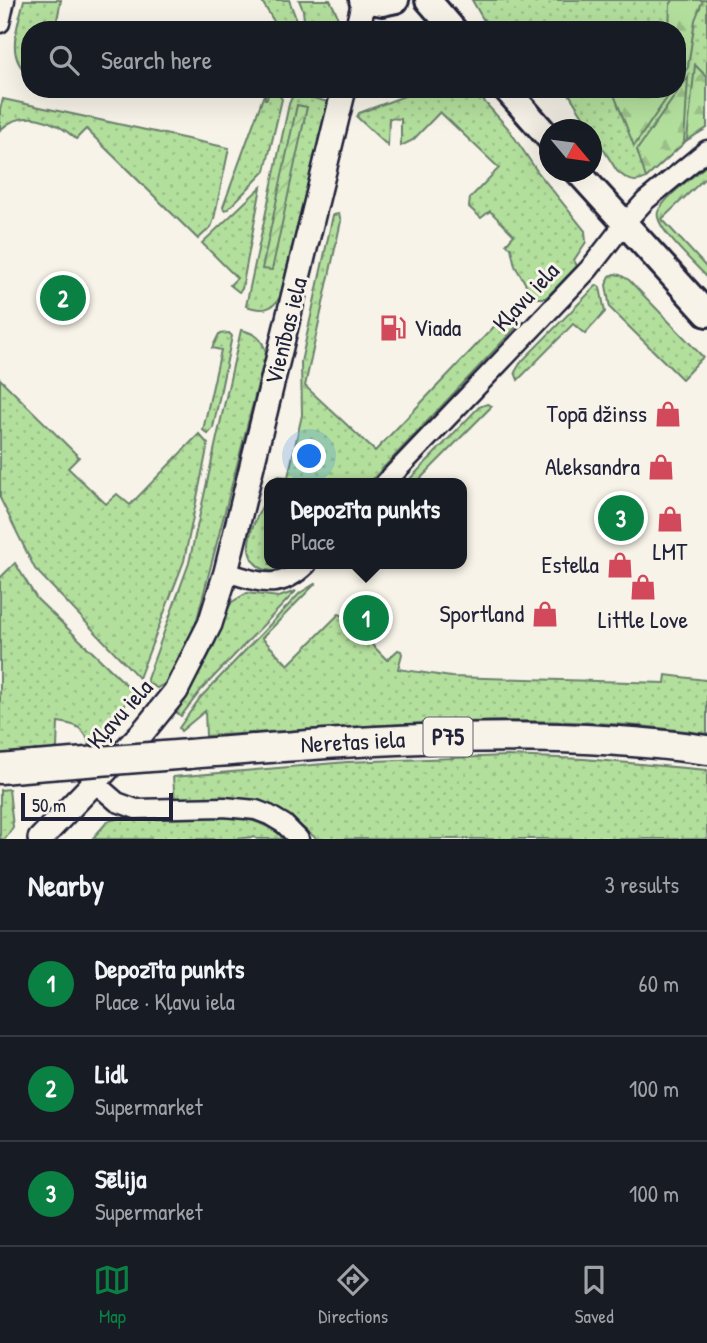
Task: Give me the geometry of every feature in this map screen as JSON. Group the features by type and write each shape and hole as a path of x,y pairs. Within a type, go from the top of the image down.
{"main road":[{"path":"363,0 383,3 396,0"},
{"path":"428,0 446,21"},
{"path":"514,98 539,127"},
{"path":"587,182 707,314"},
{"name":"Neretas iela","path":"0,769 379,740 467,737 590,739 707,750"}],"street":[{"path":"0,23 5,0"},
{"path":"359,21 363,0"},
{"name":"Vienības iela","path":"226,572 342,98"},
{"name":"Kļavu iela","path":"390,478 589,269 645,201 707,150"},
{"path":"226,572 275,583 288,580 301,569"},
{"name":"Kļavu iela","path":"40,839 142,733 176,691 210,624 226,572"},
{"path":"94,782 117,802 136,809 224,807 256,810 269,814 284,824 299,839"}],"green space":[{"path":"24,0 61,0 57,21 21,21 21,66 15,50 16,30"},
{"path":"261,0 289,0 295,21 274,21"},
{"path":"299,0 330,0 337,21 304,21"},
{"path":"472,0 707,0 707,128 687,140 646,178 634,181 617,171 602,147 602,119 585,119 572,98 686,98 686,21 485,21"},
{"path":"673,0 703,0 695,20 686,70 686,21 669,21 670,5"},
{"path":"695,65 707,77 707,128 687,140"},
{"path":"688,77 684,143 646,178 637,150 673,98 686,98"},
{"path":"263,98 281,98 265,171 228,209 224,210"},
{"path":"292,98 313,98 328,102 280,297 270,307 257,309 246,306"},
{"path":"399,98 481,98 508,128 539,174 539,182 546,182 585,231 586,242 574,260 577,266 546,298 534,298 515,266 511,248 506,244 514,235 490,211 481,218 469,207 470,198 499,168 440,112 413,140 401,146 401,119 389,118 388,146 357,117 359,113"},
{"path":"615,98 667,98 634,146"},
{"path":"3,99 229,148 211,227 198,239 86,129 76,139 58,126 29,118 9,123 0,130"},
{"path":"297,105 307,107 272,270 262,269"},
{"path":"707,165 707,176 662,219 707,268 707,277 662,227 658,212 673,194"},
{"path":"261,187 242,289 239,292 230,285 237,278 202,243"},
{"path":"339,214 341,221 305,386 375,451 508,312 519,316 520,323 374,478 277,478 288,477 302,415 301,362 333,215"},
{"path":"614,274 629,280 703,357 682,379 610,308 606,285"},
{"path":"597,285 600,287 605,312 585,334 573,324 518,380 515,372 521,362"},
{"path":"241,330 258,337 266,353 194,631 166,683 157,688 148,683 147,679 189,563"},
{"path":"229,333 232,336 213,428 208,434 203,430 221,350 212,348 219,334"},
{"path":"0,379 79,457 68,468 106,504 117,494 130,505 199,434 208,444 184,561 139,678 35,569 0,498"},
{"path":"487,404 492,406 421,478 411,478 479,407"},
{"path":"264,503 264,569 281,569 265,570 253,561 249,542 255,520"},
{"path":"15,563 37,599 133,691 121,712 93,745 89,744 78,727 58,722 57,748 51,751 0,755 0,578"},
{"path":"316,583 262,638 288,665 339,614 387,660 398,650 401,651 398,669 451,677 665,683 666,675 705,680 707,734 645,726 520,721 394,724 206,736 205,711 181,731 179,728 200,698 300,593"},
{"path":"296,591 202,689 181,716 175,711 203,667 215,643 223,617 232,602 247,593 279,597"},
{"path":"507,756 584,759 707,770 707,839 317,839 279,809 257,802 175,802 173,777 347,762"},
{"path":"9,789 13,827 5,839 0,839 0,790"},
{"path":"207,814 249,820 268,827 287,839 92,839 108,821 121,818"}],"place":[{"name":"Lidl","path":"63,298"},
{"name":"Viada","path":"393,328"},
{"name":"Topā džinss","path":"668,414"},
{"name":"Aleksandra","path":"661,467"},
{"name":"Sēlija","path":"621,518"},
{"name":"LMT","path":"670,519"},
{"name":"Estella","path":"620,565"},
{"name":"Little Love","path":"643,587"},
{"name":"Sportland","path":"545,614"},
{"name":"Depozīta punkts","path":"366,618"}]}
